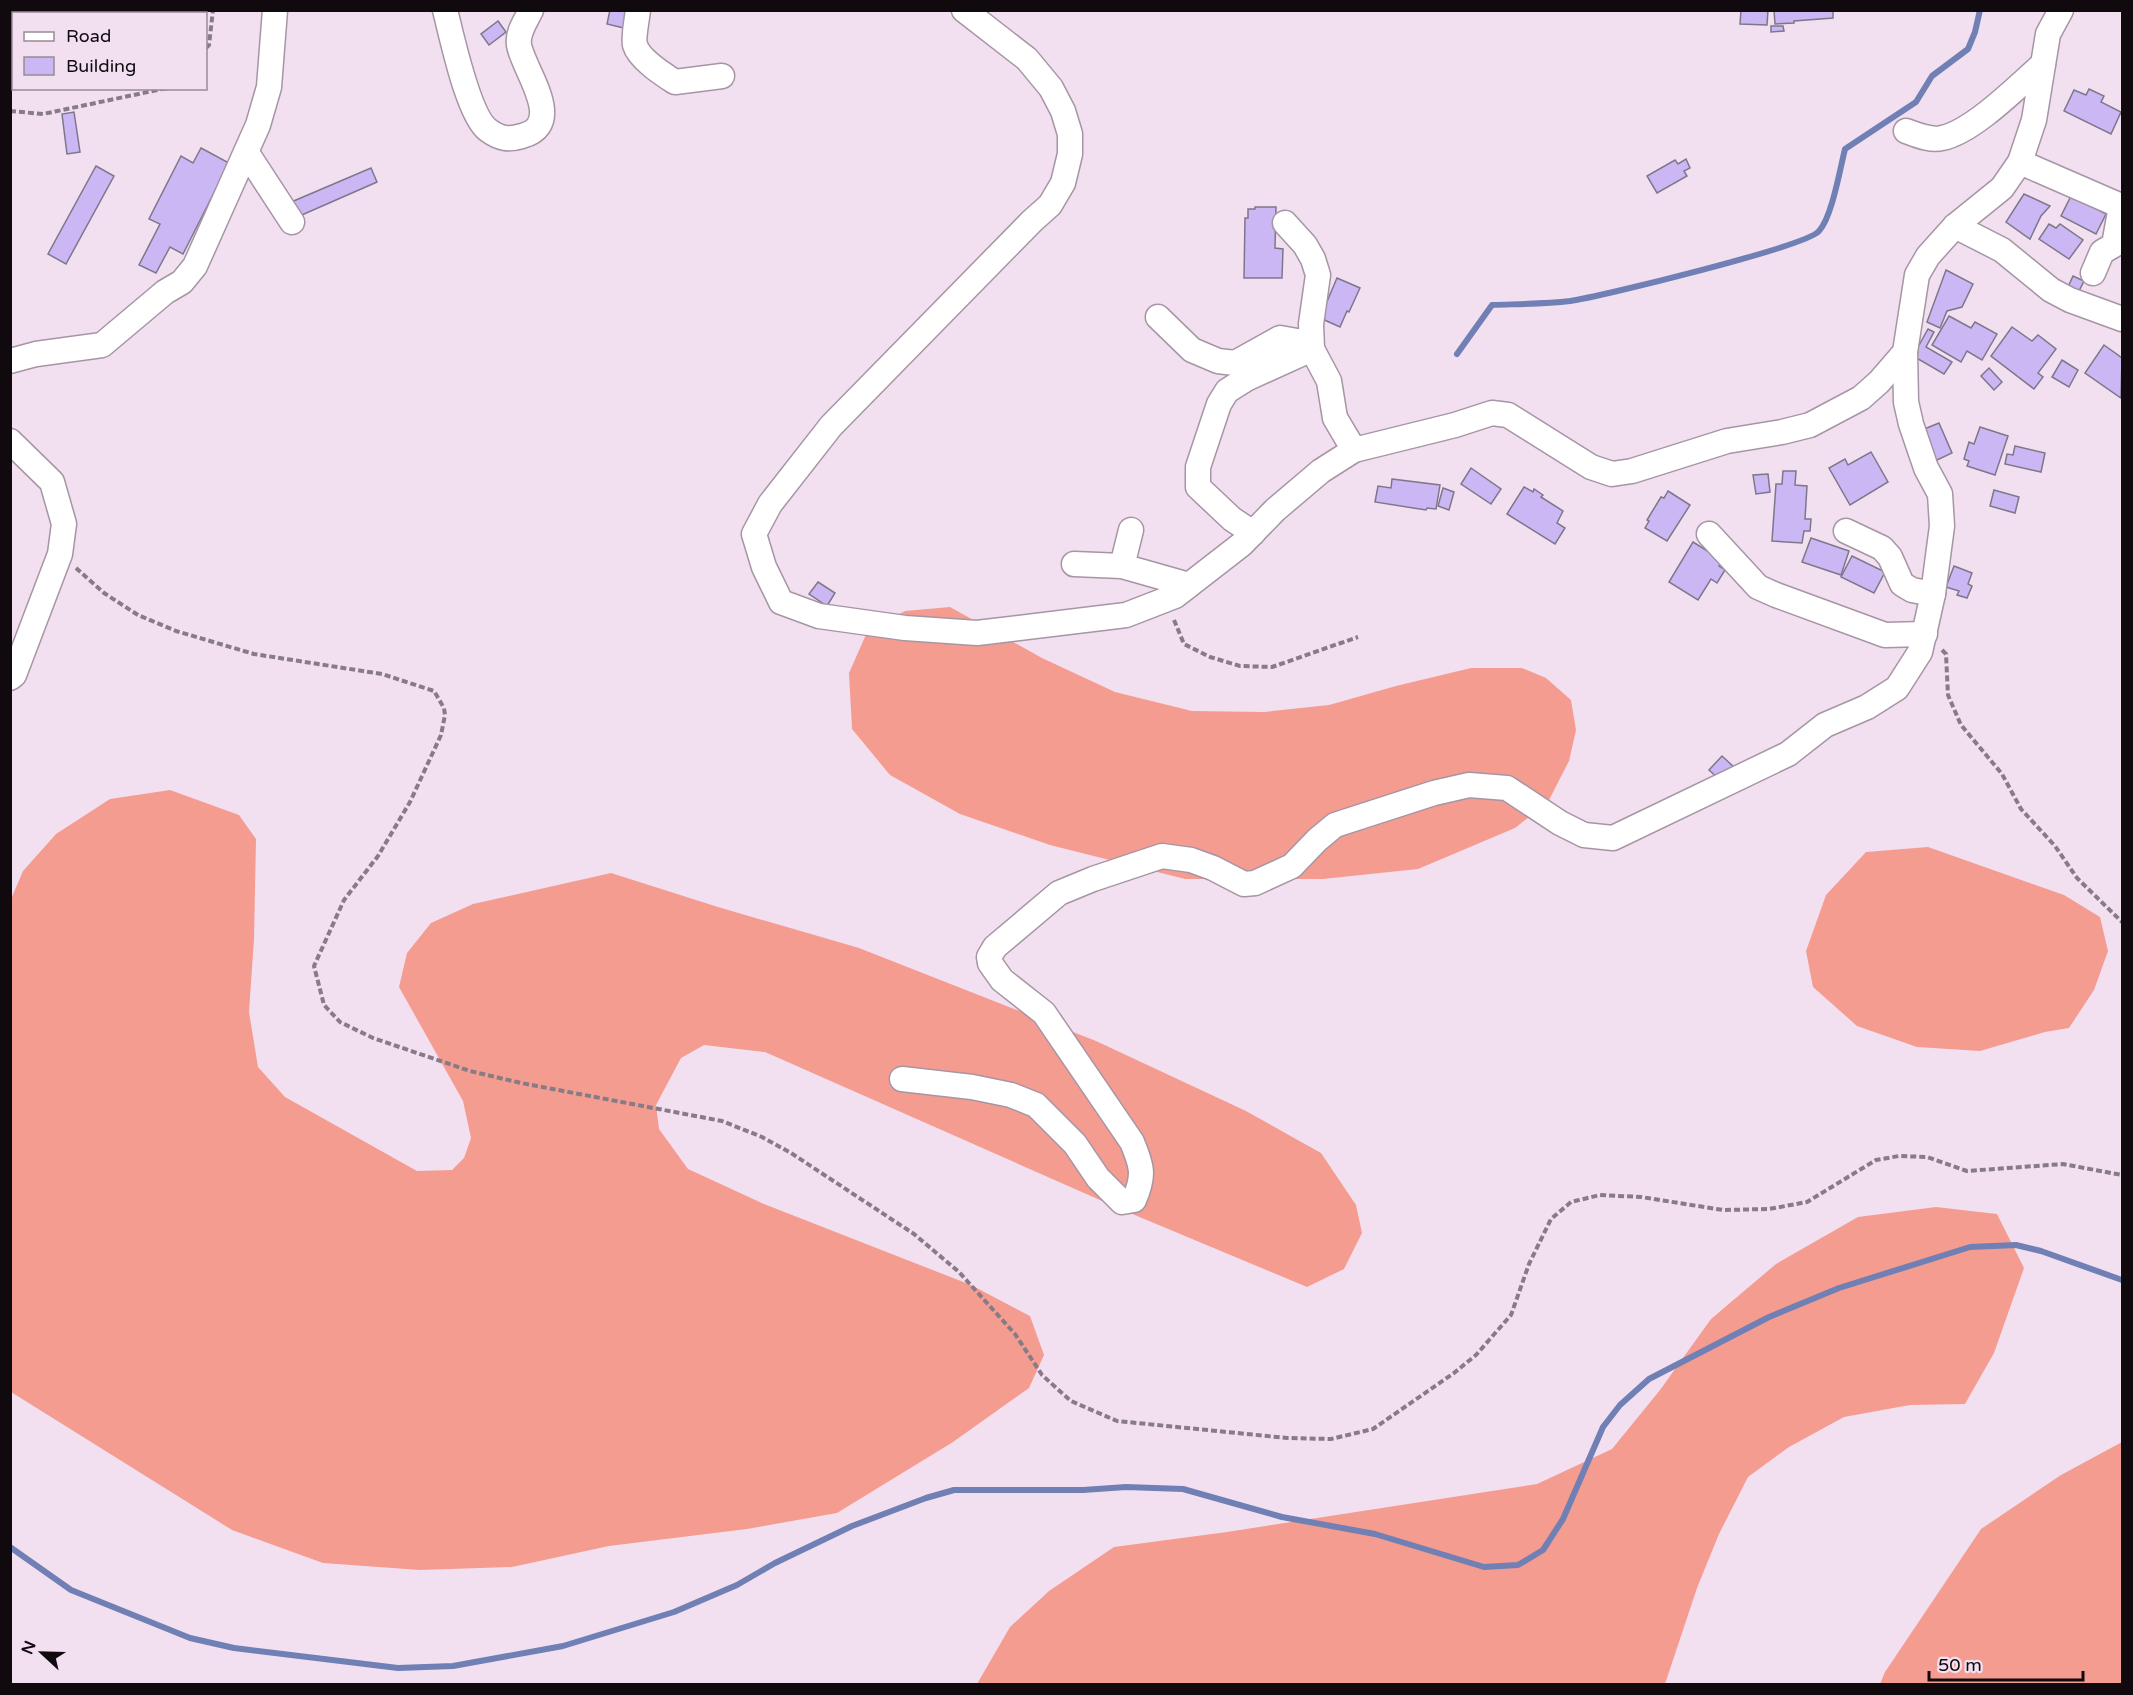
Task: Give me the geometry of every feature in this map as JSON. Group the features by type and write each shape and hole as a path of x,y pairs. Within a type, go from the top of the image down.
{"street":[{"path":"10,361 36,354 102,345 165,292 182,282 195,266 258,125 268,87 275,10"},
{"path":"445,10 467,90 481,125 496,136 511,140 531,134 538,126 543,108 519,44 520,32 531,10"},
{"path":"638,10 635,45 660,72 675,82 722,76"},
{"path":"964,10 1027,59 1051,88 1063,111 1070,134 1070,154 1063,183 1050,205 831,426 770,504 754,534 764,567 781,602 819,616 905,628 977,633 1126,615 1175,596 1242,544 1275,510 1321,471 1354,450 1444,428 1492,413 1508,415 1591,467 1612,474 1632,471 1727,441 1810,425 1861,398 1879,382 1905,352"},
{"path":"902,1079 972,1087 1011,1095 1036,1105 1075,1144 1098,1178 1114,1196 1122,1202 1134,1200 1141,1183 1142,1165 1132,1142 1044,1013 1002,980 990,963 989,957 995,946 1059,893 1162,856 1191,860 1214,868 1244,884 1255,883 1292,867 1317,840 1335,825 1434,793 1469,785 1507,788 1560,823 1584,835 1612,838 1788,754 1826,725 1867,707 1897,688 1920,652 1925,634 1942,526 1940,494 1926,468 1906,402 1905,352 1917,275 1928,256 1955,226 2002,188 2020,162 2034,120 2048,34 2061,10"},
{"path":"1906,131 1935,139 1964,130 2043,64"},
{"path":"247,153 292,222"},
{"path":"2020,162 2122,205 2114,245 2102,252 2094,273"},
{"path":"1285,223 1305,245 1318,275 1311,324 1312,348 1329,381 1335,418 1354,450"},
{"path":"1955,226 2002,250 2051,290 2070,300 2122,319"},
{"path":"1158,317 1191,350 1218,361 1235,363 1280,338 1297,341 1312,348"},
{"path":"1253,533 1232,519 1198,487 1198,468 1219,404 1227,391 1246,379 1312,348"},
{"path":"10,441 52,482 64,524 60,554 14,675 10,678"},
{"path":"1122,566 1131,530"},
{"path":"1846,531 1882,549 1890,557 1902,584 1912,590 1933,594"},
{"path":"1709,534 1758,586 1776,595 1885,635 1925,634"},
{"path":"1074,564 1122,566 1189,585"}],"path":[{"path":"207,47 213,10"},
{"path":"10,111 43,114 157,90"},
{"path":"1166,599 1184,644 1210,657 1240,666 1272,668 1358,637"},
{"path":"1925,634 1946,654 1948,695 1962,725 2002,774 2021,809 2055,846 2077,878 2122,922"}],"shaded area":[{"path":"950,607 1042,658 1115,692 1192,711 1264,712 1329,705 1471,668 1522,668 1546,678 1571,700 1576,730 1569,761 1548,802 1515,828 1418,869 1323,879 1185,879 1050,845 960,814 890,775 852,729 849,673 868,630 905,611"},
{"path":"170,790 239,815 256,839 254,939 249,1012 258,1067 285,1097 417,1171 452,1170 464,1158 471,1138 463,1101 399,987 407,953 431,923 473,904 611,873 859,948 1096,1041 1246,1111 1321,1153 1356,1205 1362,1233 1344,1269 1307,1287 1118,1208 765,1052 704,1045 681,1058 656,1105 659,1129 688,1169 764,1204 971,1285 1030,1316 1044,1355 1029,1388 953,1442 837,1513 747,1529 609,1546 512,1567 420,1570 323,1563 232,1530 11,1392 11,899 23,871 56,834 110,799"},
{"path":"1928,847 2064,895 2100,917 2108,951 2094,990 2069,1028 2045,1032 1980,1051 1917,1047 1857,1026 1813,987 1806,951 1826,895 1866,852"},
{"path":"1936,1207 1997,1214 2024,1268 1994,1353 1965,1404 1910,1405 1844,1417 1789,1447 1748,1477 1719,1534 1697,1588 1665,1684 977,1684 1010,1627 1049,1591 1114,1547 1227,1532 1537,1484 1612,1449 1660,1390 1711,1319 1776,1264 1858,1217"},
{"path":"2122,1442 2122,1684 1880,1684 1885,1672 1981,1529 2061,1475"}],"building":[{"path":"610,10 632,10 628,29 607,24"},
{"path":"1741,10 1768,10 1767,25 1740,24"},
{"path":"1774,10 1833,10 1833,18 1775,24"},
{"path":"498,21 506,32 489,45 481,34"},
{"path":"1771,26 1783,26 1784,31 1771,32"},
{"path":"2089,89 2104,96 2101,102 2121,112 2111,134 2064,111 2074,90 2086,95"},
{"path":"74,112 80,152 67,154 62,114"},
{"path":"201,148 229,163 183,254 170,247 156,273 139,265 160,224 149,219 181,156 193,163"},
{"path":"1686,159 1690,168 1684,171 1687,176 1657,193 1647,176 1675,160 1678,164"},
{"path":"96,166 114,176 66,264 48,254"},
{"path":"371,168 377,182 295,218 289,203"},
{"path":"2024,194 2050,206 2041,216 2030,239 2006,222"},
{"path":"2071,196 2106,214 2096,234 2061,216"},
{"path":"1255,207 1276,207 1275,248 1283,249 1282,278 1244,278 1245,218 1248,218 1248,209 1255,209"},
{"path":"2049,224 2056,228 2060,224 2083,240 2069,259 2039,239"},
{"path":"1946,270 1973,284 1962,307 1947,311 1940,328 1927,322"},
{"path":"2073,276 2084,281 2079,291 2068,287"},
{"path":"1337,278 1360,288 1340,327 1320,318"},
{"path":"1949,316 1971,328 1975,322 1997,334 1982,360 1967,351 1961,362 1932,345"},
{"path":"2012,327 2032,341 2038,335 2056,349 2038,373 2043,377 2034,389 1991,356"},
{"path":"1928,329 1934,332 1926,347 1952,362 1944,374 1913,356"},
{"path":"2104,345 2122,358 2121,398 2085,373"},
{"path":"2062,360 2078,370 2069,387 2052,377"},
{"path":"1989,368 2002,382 1994,390 1981,376"},
{"path":"1939,423 1952,453 1935,461 1922,430"},
{"path":"1980,427 2008,436 1995,475 1967,466 1969,461 1964,459 1969,442 1974,444"},
{"path":"2015,446 2045,453 2041,472 2005,464 2007,454 2013,455"},
{"path":"1871,452 1888,482 1850,505 1829,468 1845,459 1848,465"},
{"path":"1471,468 1501,489 1491,504 1461,484"},
{"path":"1783,471 1796,471 1795,485 1807,486 1805,519 1811,519 1810,531 1804,531 1802,543 1772,541 1776,484 1782,484"},
{"path":"1768,474 1770,492 1756,494 1753,475"},
{"path":"1392,479 1440,485 1436,509 1427,508 1426,510 1375,502 1378,486 1391,488"},
{"path":"1524,487 1533,492 1534,489 1543,495 1541,497 1563,511 1557,523 1565,528 1555,544 1507,514"},
{"path":"1443,488 1454,492 1449,510 1438,506"},
{"path":"1994,490 2019,497 2015,513 1990,506"},
{"path":"1668,491 1690,505 1667,541 1645,528 1649,521 1647,520 1661,497 1664,498"},
{"path":"1811,538 1849,551 1841,575 1802,562"},
{"path":"1693,542 1722,560 1719,566 1725,570 1717,583 1711,579 1698,600 1669,582"},
{"path":"1852,556 1885,572 1874,593 1841,577"},
{"path":"1954,566 1972,573 1968,584 1972,586 1967,598 1957,595 1959,591 1946,587"},
{"path":"818,582 835,593 827,606 809,594"},
{"path":"1722,756 1735,768 1722,782 1709,770"}],"waterway":[{"path":"1457,354 1492,305 1570,301 1620,290 1743,259 1780,248 1819,231 1832,204 1845,149 1916,102 1932,76 1968,49 1980,10"},
{"path":"10,1547 71,1590 190,1638 234,1648 398,1668 453,1666 563,1646 674,1612 737,1585 775,1563 852,1526 954,1490 1083,1490 1126,1487 1183,1489 1282,1517 1375,1534 1484,1567 1518,1565 1543,1550 1563,1519 1603,1427 1620,1405 1649,1379 1769,1317 1839,1288 1970,1247 2016,1245 2041,1251 2122,1280"}]}
